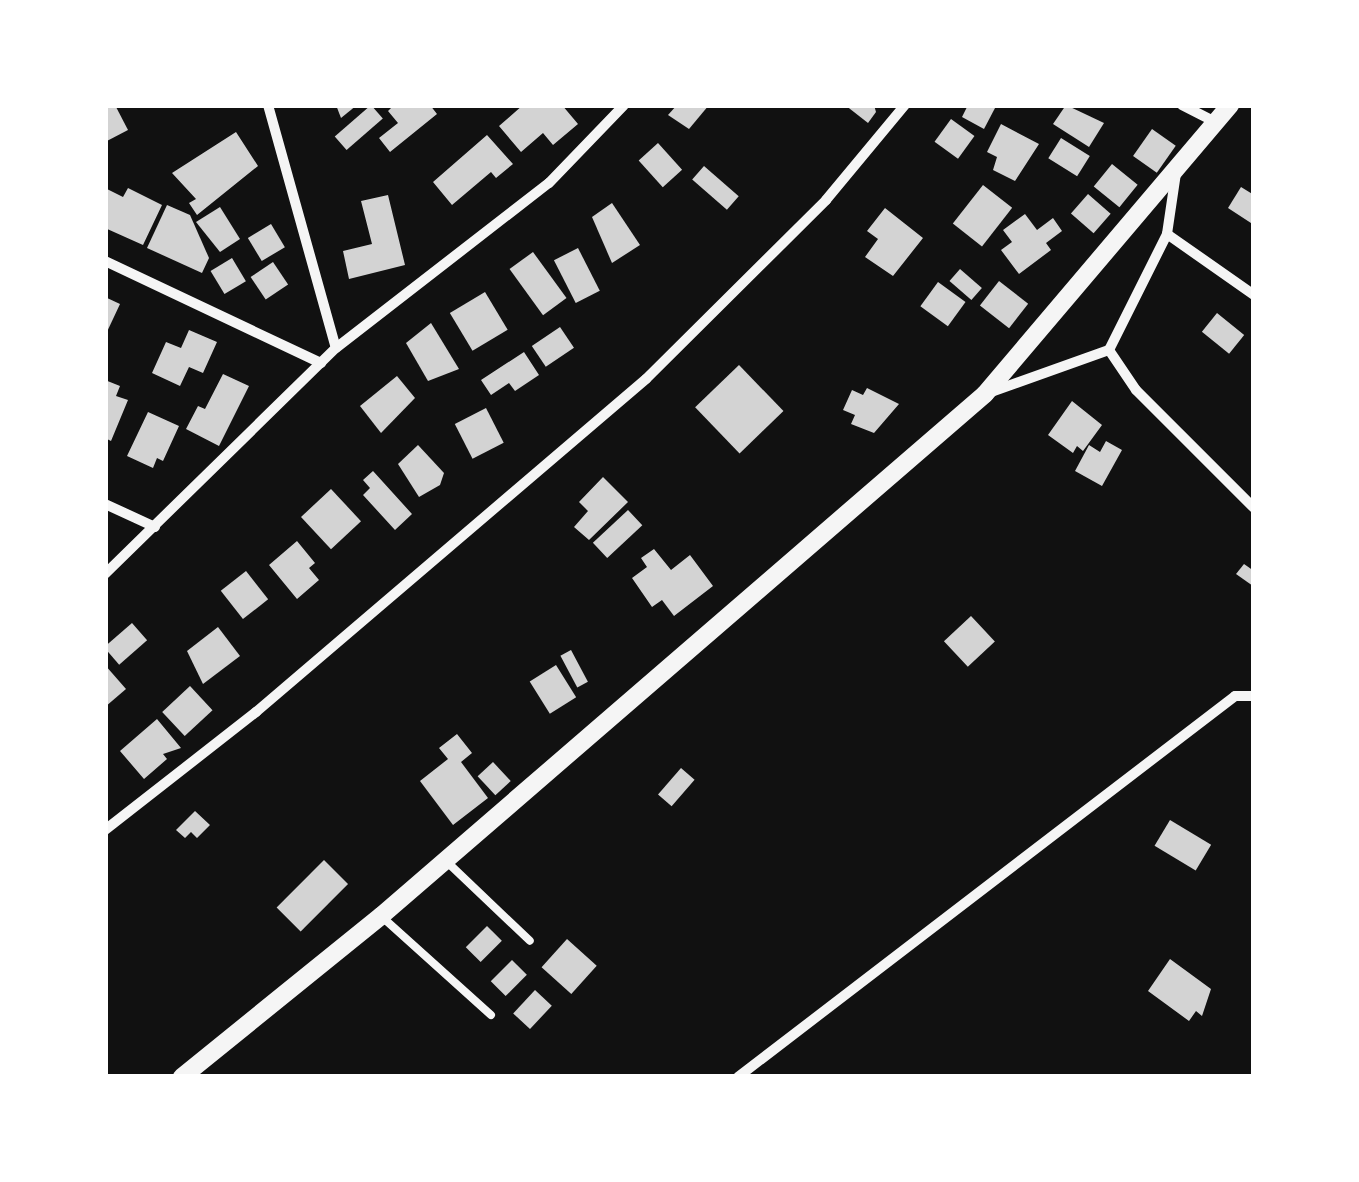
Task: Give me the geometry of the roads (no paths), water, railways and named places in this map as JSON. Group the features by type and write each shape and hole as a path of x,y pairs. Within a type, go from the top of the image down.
{"street":[{"path":"268,105 336,348"},
{"path":"105,574 336,348 535,195 624,105"},
{"path":"105,830 256,712 646,380 836,190 905,105"},
{"path":"1182,105 1218,123"},
{"path":"182,1077 381,916 985,394 1230,105"},
{"path":"985,394 1108,350 1167,234 1176,173"},
{"path":"1167,234 1254,295"},
{"path":"105,261 322,363"},
{"path":"1108,350 1136,390 1254,508"},
{"path":"105,504 154,526"},
{"path":"738,1077 1235,696 1254,696"}],"lane":[{"path":"446,860 530,941"},
{"path":"381,916 491,1015"}]}
